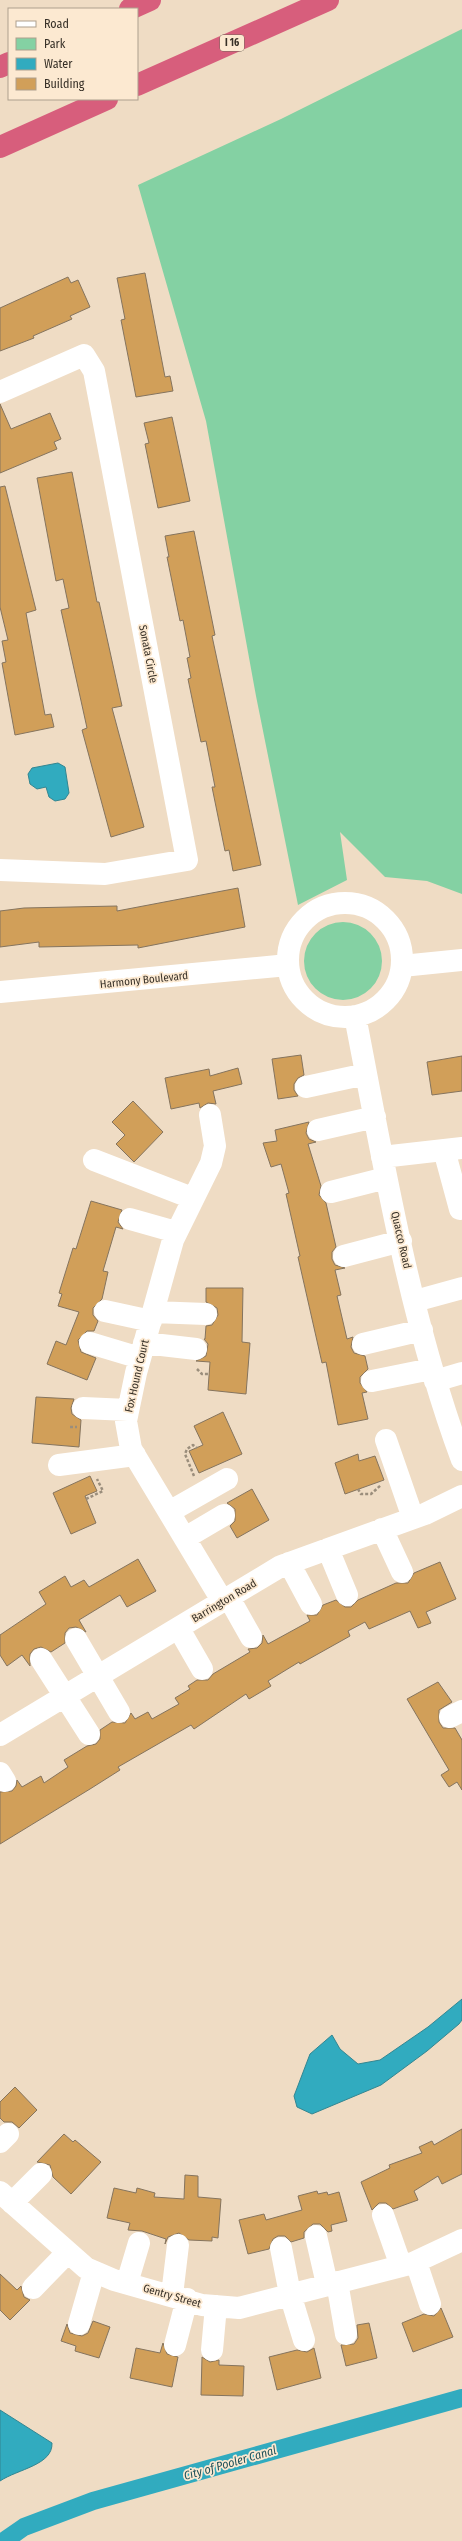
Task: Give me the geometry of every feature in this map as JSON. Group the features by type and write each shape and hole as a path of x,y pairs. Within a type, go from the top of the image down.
{"highway":[{"path":"132,8 150,0"},
{"name":"I 16","path":"138,85 328,0"},
{"path":"0,147 104,100"}],"street":[{"name":"Sonata Circle","path":"0,392 84,355 94,371 187,860 105,874 0,870"},
{"path":"346,902 365,906 381,915 390,924 401,947 402,966 397,984 387,999 372,1010 355,1016 336,1016 314,1007 304,999 293,984 288,966 290,946 301,924 310,915 327,906 346,902"},
{"path":"402,966 462,960"},
{"name":"Harmony Boulevard","path":"0,992 144,980 255,967 288,966"},
{"name":"Quacco Road","path":"355,1016 386,1178 415,1301 433,1375 457,1429 462,1460"},
{"path":"306,1087 366,1074"},
{"name":"Fox Hound Court","path":"210,1115 215,1146 211,1163 176,1232 142,1351 126,1421 131,1448 134,1455 185,1538 251,1637"},
{"path":"318,1130 375,1116"},
{"path":"382,1157 453,1149 460,1209"},
{"path":"94,1160 196,1190"},
{"path":"331,1192 386,1178"},
{"path":"130,1219 176,1232"},
{"path":"344,1256 401,1241"},
{"path":"415,1301 462,1288"},
{"path":"105,1311 152,1316 206,1314"},
{"path":"363,1344 422,1330"},
{"path":"90,1343 142,1351 196,1349"},
{"path":"372,1381 462,1373"},
{"path":"83,1408 128,1410"},
{"path":"386,1440 414,1518"},
{"path":"59,1465 134,1455"},
{"path":"169,1512 227,1479"},
{"name":"Barrington Road","path":"0,1735 289,1564 414,1518 462,1496"},
{"path":"185,1538 224,1515"},
{"path":"382,1529 402,1572"},
{"path":"328,1549 347,1595"},
{"path":"289,1564 311,1604"},
{"path":"180,1629 202,1669"},
{"path":"76,1639 119,1712"},
{"path":"42,1659 88,1734"},
{"path":"6,2198 41,2174"},
{"name":"Gentry Street","path":"6,2198 67,2253 86,2268 127,2283 180,2297 202,2305 239,2308 408,2264 460,2247"},
{"path":"383,2215 430,2304"},
{"path":"316,2236 332,2283 346,2334"},
{"path":"127,2283 139,2243"},
{"path":"175,2345 180,2297 178,2245"},
{"path":"281,2248 290,2294 304,2340"},
{"path":"33,2288 67,2253"},
{"path":"79,2324 94,2272"},
{"path":"212,2350 216,2306"}],"path":[{"path":"197,1448 193,1445 187,1449 185,1454 191,1474 202,1480 207,1490"},
{"path":"86,1499 103,1491 88,1461"},
{"path":"358,1489 362,1494 371,1494 382,1484 388,1470 395,1466"}],"green space":[{"path":"462,29 462,894 427,881 385,877 340,832 347,880 298,905 256,696 206,421 138,185 281,119"},
{"path":"343,922 358,925 371,933 379,946 382,961 379,976 371,989 358,997 343,1000 328,997 315,989 307,976 304,961 307,946 315,933 328,925"}],"water":[{"path":"58,763 65,767 69,793 65,799 55,801 49,797 46,787 37,789 30,784 28,774 32,768"},
{"path":"462,1999 462,2020 459,2024 427,2051 381,2085 312,2114 297,2107 294,2096 310,2054 332,2035 340,2049 358,2064 380,2060 428,2027"},
{"path":"0,2410 52,2443 51,2450 47,2457 41,2462 0,2481"}],"building":[{"path":"145,273 165,377 170,376 173,391 136,397 121,320 125,319 117,278"},
{"path":"68,277 71,283 78,280 90,307 70,316 72,319 33,336 34,338 0,351 0,308"},
{"path":"0,404 11,429 50,413 61,439 54,442 57,449 0,473"},
{"path":"172,417 190,501 158,508 145,444 149,443 144,423"},
{"path":"72,472 97,602 99,602 122,706 112,708 144,827 111,837 82,730 87,728 61,610 69,608 63,579 56,581 37,478"},
{"path":"5,486 36,610 26,613 45,715 51,714 54,727 15,735 2,663 6,662 2,641 8,640 0,607 0,487"},
{"path":"194,531 215,635 212,636 261,865 233,871 229,850 225,851 212,787 215,787 206,741 201,742 188,679 191,678 187,658 190,657 183,620 180,621 167,557 169,557 165,536"},
{"path":"238,888 245,927 138,948 138,945 39,947 39,942 0,947 0,911 24,908 117,906 117,911"},
{"path":"301,1055 304,1075 298,1078 294,1084 294,1090 298,1096 278,1099 272,1059"},
{"path":"462,1056 462,1091 432,1095 427,1062"},
{"path":"238,1068 242,1084 213,1091 216,1104 208,1103 200,1108 199,1103 171,1109 165,1078 209,1069 210,1076"},
{"path":"133,1101 163,1132 134,1162 116,1144 125,1135 112,1122"},
{"path":"309,1122 306,1133 309,1139 316,1142 308,1144 321,1186 319,1195 326,1203 336,1247 332,1252 332,1259 335,1265 345,1268 335,1270 341,1295 337,1296 347,1339 353,1337 351,1347 354,1353 365,1356 368,1369 360,1377 360,1383 367,1392 362,1393 368,1419 338,1425 326,1362 322,1363 298,1257 300,1256 286,1194 289,1193 281,1164 271,1167 263,1143 277,1141 275,1130"},
{"path":"91,1201 122,1210 118,1222 123,1229 116,1227 103,1271 108,1272 102,1299 93,1308 93,1315 98,1321 94,1331 87,1331 78,1340 81,1352 96,1358 87,1380 47,1364 56,1341 66,1345 79,1312 58,1306 62,1294 59,1293 73,1248 76,1249"},
{"path":"206,1288 243,1288 242,1342 250,1343 246,1394 208,1390 210,1362 196,1361 206,1356 208,1344 204,1339 206,1326 212,1325 218,1315 217,1308 206,1302"},
{"path":"36,1397 74,1399 71,1408 72,1414 81,1420 79,1447 32,1443"},
{"path":"223,1412 242,1454 199,1473 189,1451 203,1445 194,1426"},
{"path":"358,1454 359,1461 375,1456 384,1480 345,1494 335,1463"},
{"path":"90,1476 97,1491 85,1496 96,1523 71,1534 53,1493"},
{"path":"252,1489 269,1520 237,1538 230,1526 235,1521 235,1509 227,1503"},
{"path":"138,1559 156,1591 127,1607 120,1595 79,1620 86,1632 76,1627 69,1628 65,1633 65,1643 51,1652 41,1647 34,1649 30,1654 30,1666 22,1655 7,1666 0,1655 0,1635 46,1604 39,1592 65,1576 71,1587 84,1580 89,1587"},
{"path":"440,1562 456,1599 426,1612 431,1623 418,1628 410,1611 369,1629 365,1622 348,1631 350,1636 300,1664 299,1662 268,1681 271,1686 249,1699 246,1694 194,1729 191,1725 118,1767 120,1770 0,1844 0,1792 12,1791 16,1786 17,1780 22,1787 41,1776 44,1783 68,1767 64,1760 87,1746 96,1744 100,1739 100,1730 112,1722 125,1723 131,1713 135,1719 148,1712 152,1719 179,1704 175,1698 190,1689 188,1686 197,1680 208,1680 213,1674 250,1652 248,1649 257,1648 262,1643 263,1635 268,1644 310,1621 307,1615 317,1615 323,1605 336,1600 345,1607 351,1607 358,1600 396,1583 408,1583 414,1573"},
{"path":"438,1682 452,1702 439,1710 439,1722 443,1728 455,1728 462,1740 462,1790 457,1782 449,1787 441,1775 449,1770 407,1699"},
{"path":"15,2087 37,2110 19,2128 12,2122 4,2122 0,2118 0,2102"},
{"path":"462,2129 462,2174 442,2184 438,2176 414,2191 418,2200 393,2209 386,2203 379,2203 372,2210 361,2182 390,2168 389,2165 422,2153 419,2147 432,2141 434,2145"},
{"path":"64,2134 73,2142 75,2140 101,2162 71,2194 53,2177 50,2165 37,2162"},
{"path":"185,2175 198,2176 198,2197 221,2199 218,2238 212,2237 212,2241 189,2240 179,2233 168,2237 165,2244 166,2239 142,2231 128,2230 130,2223 107,2218 114,2188 136,2193 137,2188 155,2193 154,2197 184,2199"},
{"path":"317,2191 318,2194 327,2192 328,2195 339,2192 347,2221 331,2225 332,2231 328,2232 320,2224 313,2224 304,2232 304,2238 291,2242 285,2236 278,2236 273,2239 269,2249 248,2254 239,2220 264,2214 266,2220 302,2210 298,2196"},
{"path":"0,2274 17,2290 21,2286 24,2297 30,2300 10,2320 0,2310"},
{"path":"441,2308 453,2337 413,2352 402,2323 424,2314 434,2316"},
{"path":"93,2321 110,2327 99,2358 75,2351 76,2346 61,2341 67,2324 70,2333 82,2336 88,2333"},
{"path":"369,2323 377,2358 346,2366 341,2345 354,2344 358,2338 357,2325"},
{"path":"163,2343 167,2354 178,2357 172,2387 130,2378 136,2348 160,2353"},
{"path":"314,2348 321,2378 277,2390 269,2357 297,2350 307,2352"},
{"path":"202,2357 210,2362 219,2360 219,2365 244,2366 243,2396 201,2395"}],"waterway":[{"name":"City of Pooler Canal","path":"4,2541 24,2527 93,2501 462,2398"}]}
